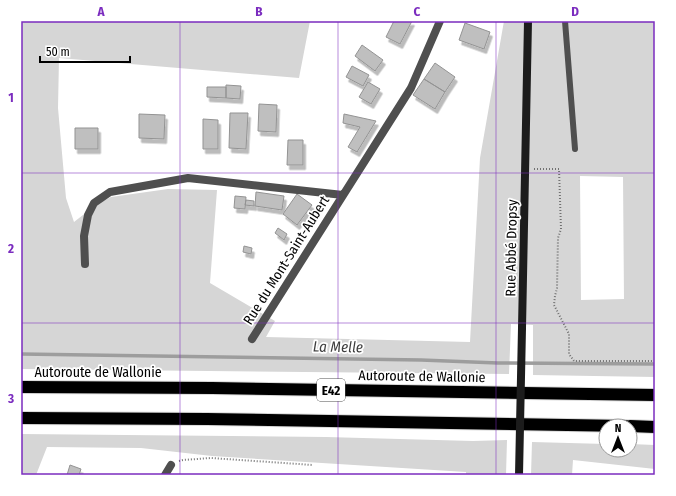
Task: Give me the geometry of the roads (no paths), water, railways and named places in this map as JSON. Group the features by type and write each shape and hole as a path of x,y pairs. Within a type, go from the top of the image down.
{"highway":[{"name":"Autoroute de Wallonie","path":"21,387 212,388 655,395"},
{"name":"E42","path":"21,418 207,419 598,426"},
{"path":"638,426 655,426"}],"street":[{"name":"Rue du Mont-Saint-Aubert","path":"252,339 411,88 440,21"},
{"name":"Rue Abbé Dropsy","path":"519,475 528,21"},
{"name":"Rue du Mont-Saint-Aubert","path":"85,264 84,236 88,215 94,203 110,192 188,178 342,195"},
{"path":"165,475 171,465"}],"lane":[{"path":"565,21 575,149"}],"waterway":[{"name":"La Melle","path":"21,354 421,360 498,363 655,364"}]}
